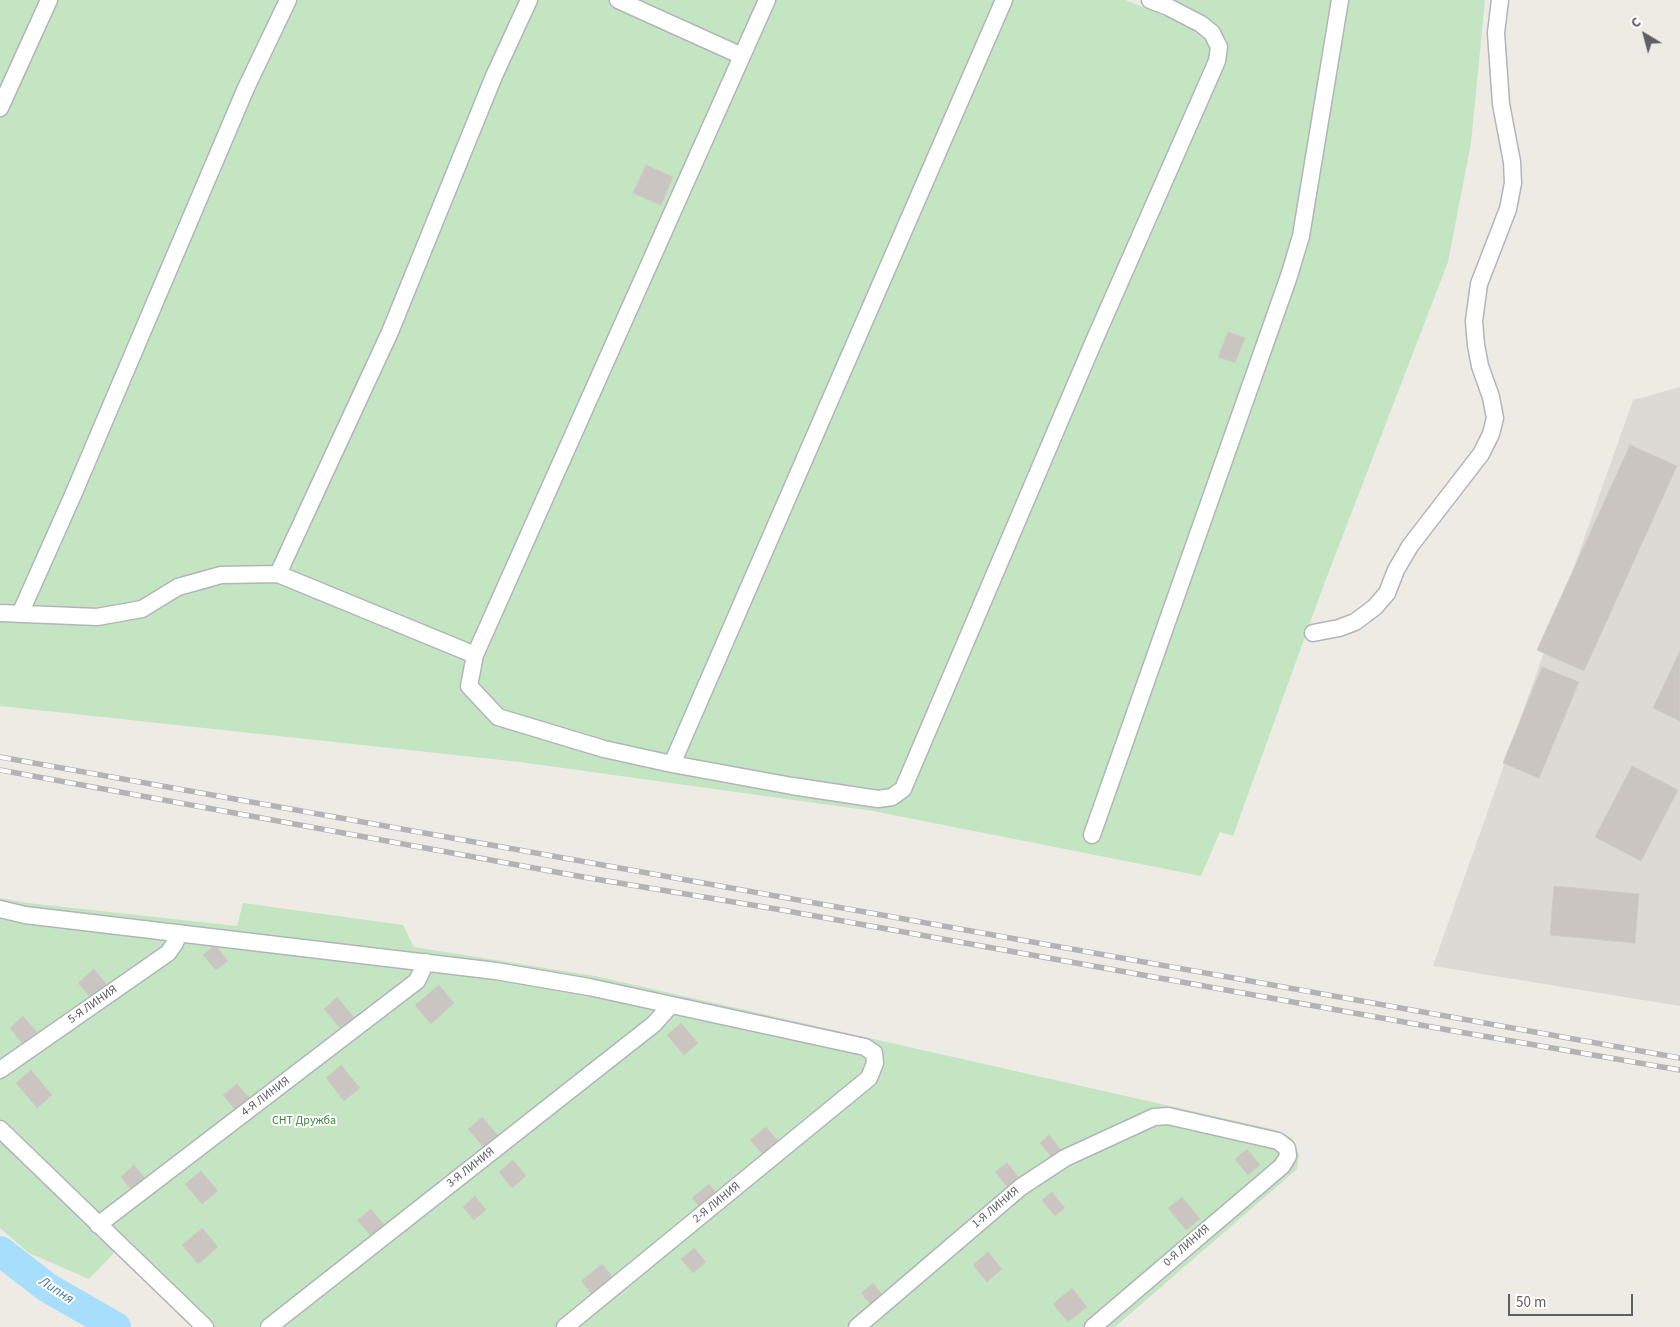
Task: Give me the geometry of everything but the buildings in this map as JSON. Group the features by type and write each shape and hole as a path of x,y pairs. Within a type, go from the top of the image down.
{"street":[{"path":"0,108 48,0"},
{"path":"20,614 73,495 246,88 288,0"},
{"path":"278,574 390,332 494,76 529,0"},
{"path":"618,0 742,56"},
{"path":"767,0 475,655 469,686 498,717 604,749 672,764 878,799 892,797 903,789 1098,332 1217,61 1219,47 1212,33 1168,3 1150,0"},
{"path":"672,764 1004,0"},
{"path":"1092,835 1289,276 1302,226 1340,0"},
{"path":"1313,633 1340,628 1355,622 1375,607 1387,593 1396,570 1410,546 1481,454 1491,434 1494,411 1480,366 1474,320 1479,284 1508,209 1513,183 1512,162 1501,104 1496,33 1500,0"},
{"path":"0,613 97,617 142,609 178,587 221,575 278,574 475,655"},
{"path":"0,909 25,915 496,971 589,987 671,1005"},
{"name":"5-Я ЛИНИЯ","path":"0,1070 168,953 175,944 178,933"},
{"name":"4-Я ЛИНИЯ","path":"98,1225 416,981 426,962"},
{"name":"2-Я ЛИНИЯ","path":"565,1327 869,1078 875,1063 874,1053 865,1047 671,1005"},
{"name":"3-Я ЛИНИЯ","path":"269,1327 654,1024 671,1005"},
{"name":"1-Я ЛИНИЯ","path":"856,1327 1022,1187 1065,1158 1154,1117 1168,1116 1278,1141 1287,1148 1288,1156 1282,1166"},
{"path":"0,1129 204,1327"},
{"name":"0-Я ЛИНИЯ","path":"1093,1327 1282,1166"}],"shaded area":[{"path":"1680,387 1680,1006 1433,966 1633,400"}],"green space":[{"path":"0,0 1125,0 1173,19 1176,0 1485,0 1471,143 1448,262 1323,587 1233,836 1220,832 1201,876 873,811 520,762 0,706"},
{"name":"СНТ Дружба","path":"0,898 28,903 237,926 243,903 403,925 414,947 595,976 1276,1130 1292,1138 1299,1155 1297,1169 1115,1327 193,1327 115,1252 89,1279 29,1253 0,1228"}],"waterway":[{"name":"Липня","path":"0,1251 48,1288 116,1327"}],"railway":[{"path":"0,757 1680,1058"},
{"path":"0,770 583,877 776,909 1680,1070"}]}
